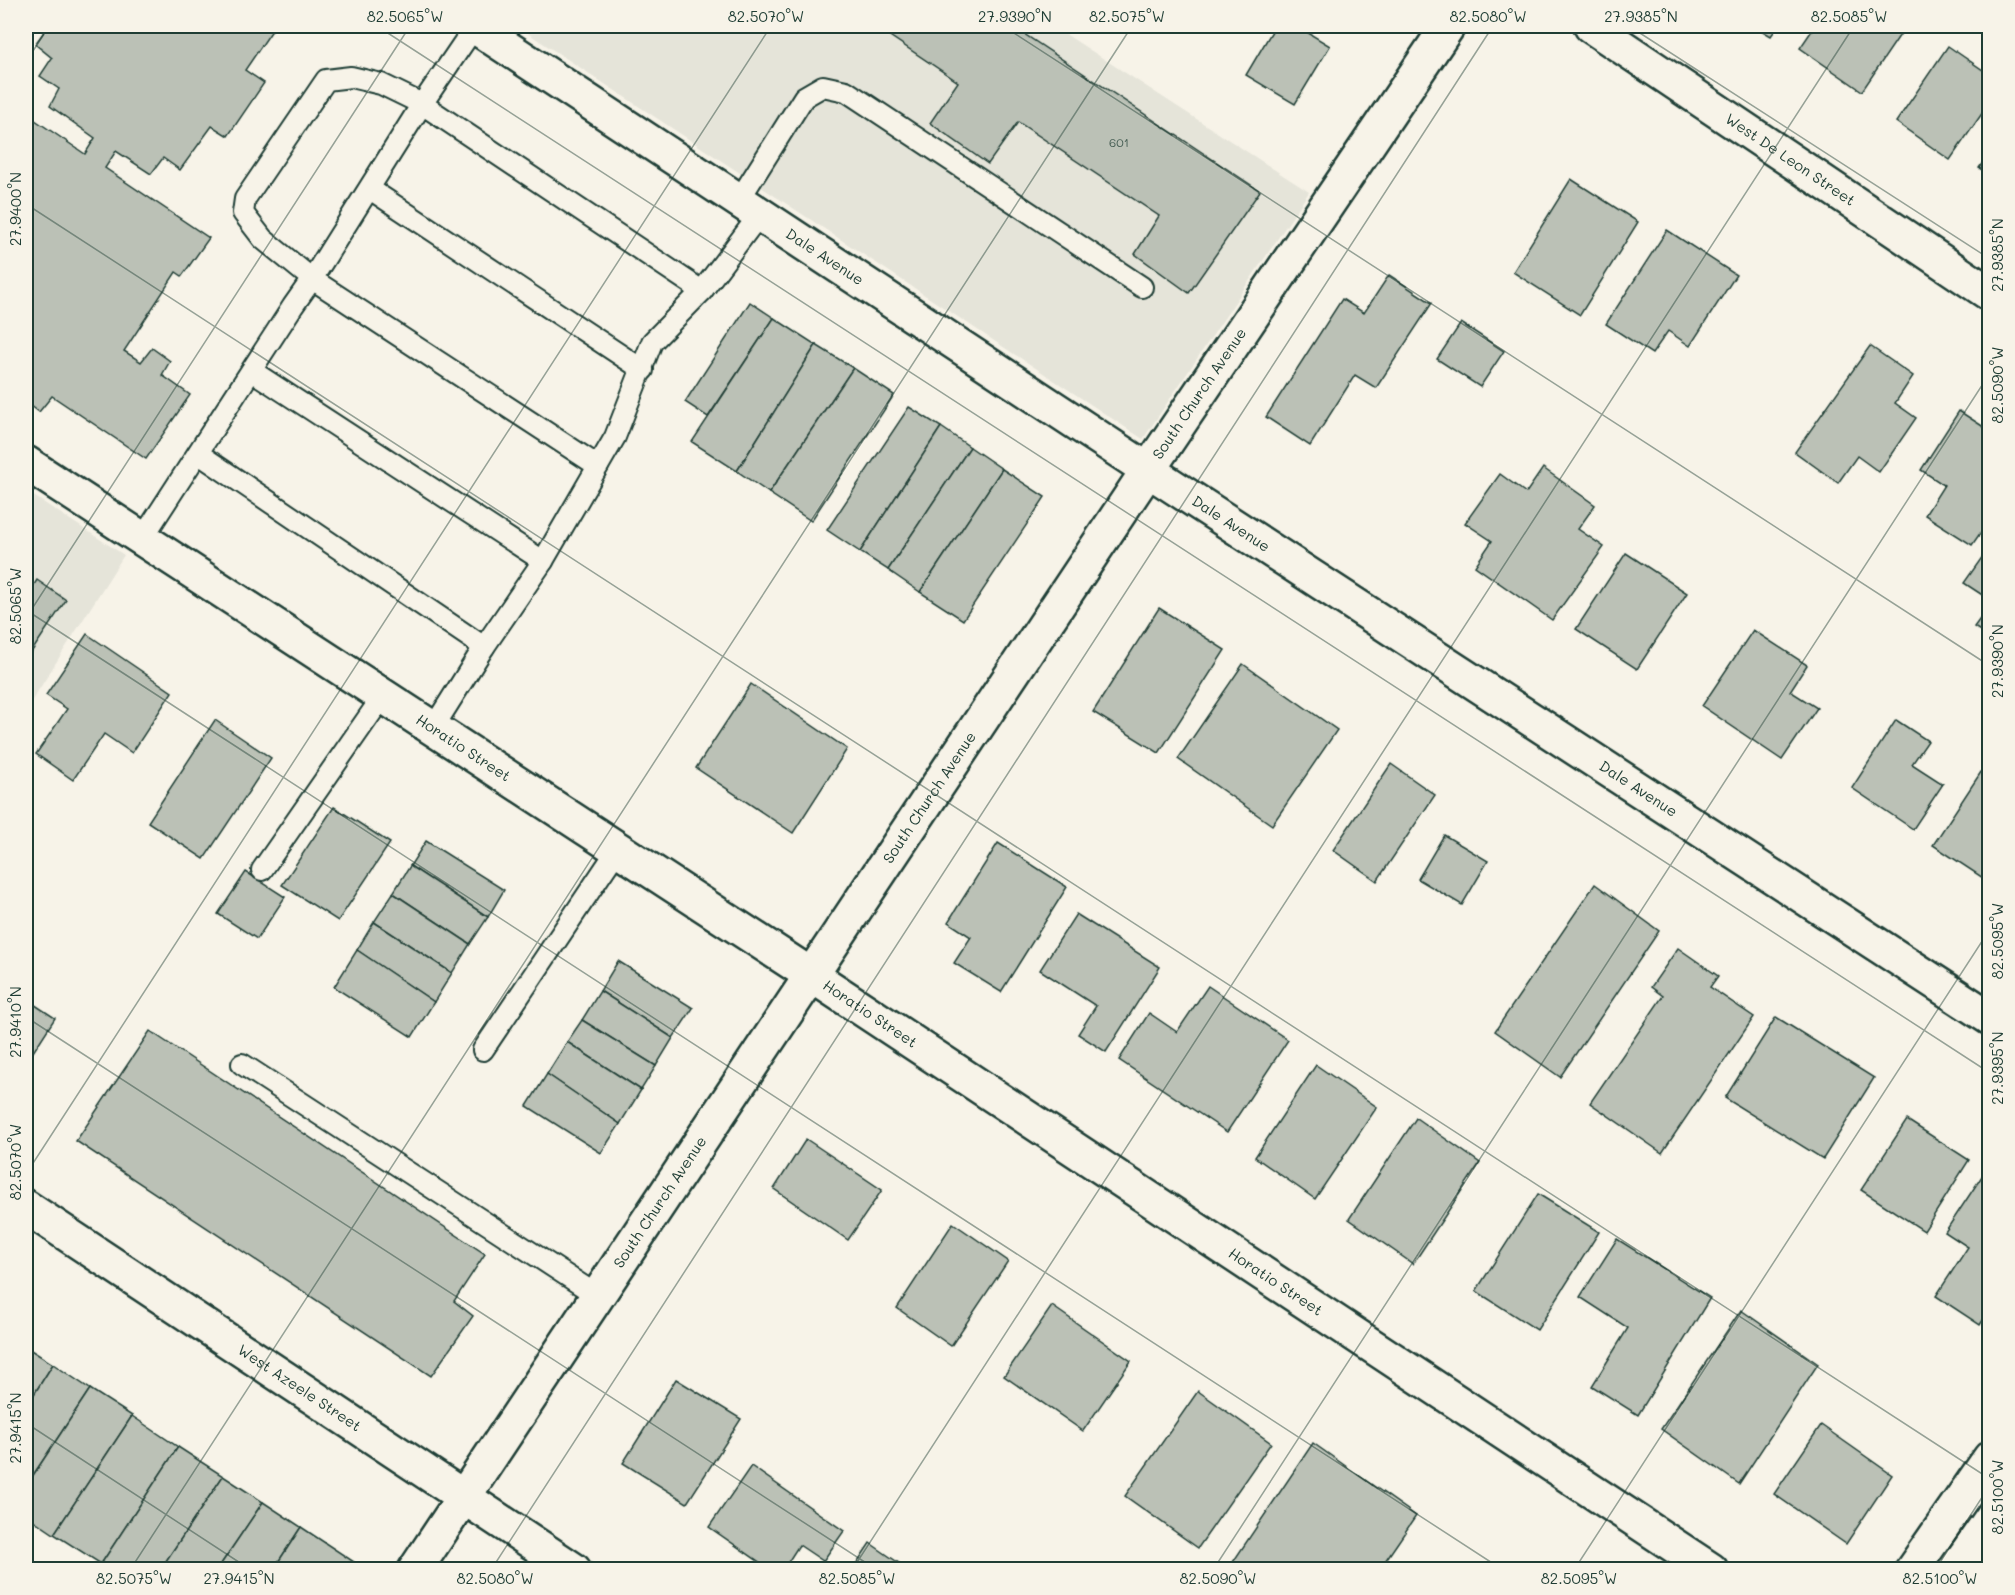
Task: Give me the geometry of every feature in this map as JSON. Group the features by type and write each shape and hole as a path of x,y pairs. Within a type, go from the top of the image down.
{"street":[{"name":"Dale Avenue","path":"474,26 1148,470 1989,1018"},
{"name":"South Church Avenue","path":"415,1569 1148,470 1448,26"},
{"name":"West De Leon Street","path":"1591,26 1989,294"},
{"name":"Horatio Street","path":"26,463 811,975 1712,1569"},
{"name":"West Azeele Street","path":"26,1207 574,1569"},
{"path":"1912,1569 1989,1458"}],"lane":[{"path":"142,539 474,26"},
{"path":"598,466 312,279 263,239 243,213 245,199 326,80 351,77 381,84 422,104 702,291"},
{"path":"433,728 484,647 543,561 615,437 652,342 702,291 749,207 804,97 823,86 846,91 1142,287"},
{"path":"370,189 643,370"},
{"path":"252,371 543,561"},
{"path":"199,454 484,647"},
{"path":"262,870 383,696"},
{"path":"483,1050 618,849"},
{"path":"242,1064 598,1296"}],"shaded area":[{"path":"517,26 1053,26 1309,192 1143,439"},
{"path":"26,491 124,555 26,710"}],"building":[{"path":"48,26 275,26 245,70 264,83 228,136 212,126 180,170 163,158 151,174 116,151 105,168 209,238 182,276 176,272 124,351 141,362 152,348 170,361 162,375 190,395 146,459 52,396 39,412 26,402 26,367 30,360 26,357 26,134 35,120 85,154 95,138 50,106 59,89 40,76 52,58 35,44"},
{"path":"875,26 1012,26 1260,191 1189,293 1135,254 1159,216 1018,122 988,164 930,123 958,82"},
{"path":"1275,26 1308,26 1305,31 1330,46 1295,104 1246,75"},
{"path":"1754,26 1778,26 1771,36"},
{"path":"1815,26 1906,26 1862,91 1800,48"},
{"path":"1948,46 1990,75 1990,102 1950,160 1896,122"},
{"path":"1990,152 1990,175 1979,168"},
{"path":"1571,179 1638,222 1580,315 1513,272"},
{"path":"1667,230 1736,275 1690,346 1668,331 1652,354 1606,324"},
{"path":"1389,275 1432,303 1376,388 1355,375 1310,446 1266,417 1342,299 1364,313"},
{"path":"750,302 774,318 708,417 685,402"},
{"path":"774,318 816,345 737,471 692,442"},
{"path":"1461,323 1504,351 1480,387 1437,359"},
{"path":"816,345 853,368 769,493 737,471"},
{"path":"1870,346 1913,376 1895,403 1916,418 1879,472 1857,456 1838,483 1795,452"},
{"path":"853,368 894,395 811,521 769,493"},
{"path":"909,407 941,427 860,552 827,530"},
{"path":"1959,411 1990,431 1990,468 1987,472 1990,473 1990,519 1972,545 1925,515 1944,485 1921,470"},
{"path":"941,427 970,447 888,570 860,552"},
{"path":"970,447 1002,469 920,592 888,570"},
{"path":"1543,468 1595,505 1578,529 1604,547 1552,620 1475,566 1492,541 1465,523 1500,474 1526,493"},
{"path":"1002,469 1045,497 963,620 920,592"},
{"path":"1990,546 1990,600 1964,583"},
{"path":"1626,553 1687,593 1637,669 1576,629"},
{"path":"37,580 66,600 26,660 26,597"},
{"path":"1990,605 1990,637 1974,627"},
{"path":"1159,608 1225,650 1159,753 1093,712"},
{"path":"1753,630 1807,665 1790,691 1817,708 1782,760 1702,706"},
{"path":"87,634 172,692 132,753 104,734 73,780 36,754 67,709 46,695"},
{"path":"1243,664 1337,730 1272,825 1178,759"},
{"path":"751,684 847,749 793,833 696,768"},
{"path":"215,720 271,758 204,859 148,822"},
{"path":"1896,720 1928,741 1912,764 1943,784 1913,829 1852,788"},
{"path":"1391,764 1435,795 1377,881 1333,850"},
{"path":"1981,772 1990,777 1990,867 1983,878 1933,845"},
{"path":"334,807 390,843 338,921 282,885"},
{"path":"1444,835 1488,861 1462,905 1418,879"},
{"path":"426,841 504,890 488,917 410,866"},
{"path":"998,843 1067,887 1001,992 954,963 971,937 948,922"},
{"path":"410,866 488,917 470,944 393,893"},
{"path":"246,872 285,897 257,939 218,914"},
{"path":"1595,884 1659,931 1560,1077 1495,1031"},
{"path":"393,893 470,944 452,973 374,922"},
{"path":"1076,914 1160,967 1106,1052 1078,1034 1096,1006 1040,970"},
{"path":"374,922 452,973 434,1002 357,950"},
{"path":"1678,948 1718,976 1710,987 1754,1017 1662,1153 1590,1103 1663,996 1651,987"},
{"path":"357,950 434,1002 412,1037 334,987"},
{"path":"618,961 693,1008 673,1038 600,991"},
{"path":"1208,986 1288,1040 1227,1132 1119,1060 1149,1013 1177,1032"},
{"path":"600,991 673,1038 656,1066 582,1020"},
{"path":"26,999 55,1018 26,1063"},
{"path":"1776,1017 1874,1078 1823,1159 1725,1098"},
{"path":"582,1020 656,1066 641,1090 567,1042"},
{"path":"150,1031 485,1254 454,1301 473,1316 431,1376 76,1141"},
{"path":"567,1042 641,1090 620,1124 547,1074"},
{"path":"1316,1065 1377,1107 1315,1199 1255,1157"},
{"path":"547,1074 620,1124 601,1153 527,1106"},
{"path":"1416,1118 1480,1163 1413,1264 1349,1219"},
{"path":"1907,1120 1969,1160 1924,1231 1861,1190"},
{"path":"806,1139 882,1190 848,1240 774,1189"},
{"path":"1990,1164 1990,1309 1980,1325 1936,1296 1968,1247 1945,1232"},
{"path":"1538,1194 1599,1232 1537,1330 1476,1291"},
{"path":"953,1223 1008,1261 951,1346 897,1308"},
{"path":"1617,1239 1710,1298 1638,1415 1592,1386 1628,1328 1580,1297"},
{"path":"1052,1306 1131,1361 1083,1431 1004,1376"},
{"path":"1741,1310 1818,1364 1739,1484 1661,1429"},
{"path":"26,1347 53,1364 26,1407"},
{"path":"53,1364 90,1389 26,1486 26,1407"},
{"path":"676,1379 741,1419 687,1503 623,1463"},
{"path":"90,1389 132,1416 54,1534 26,1515 26,1486"},
{"path":"1198,1391 1271,1443 1198,1548 1125,1496"},
{"path":"132,1416 178,1447 101,1564 54,1534"},
{"path":"1821,1425 1892,1475 1846,1544 1774,1494"},
{"path":"1313,1443 1416,1516 1379,1570 1243,1570 1233,1562"},
{"path":"178,1447 223,1476 160,1570 109,1570 101,1564"},
{"path":"751,1466 844,1531 823,1561 799,1545 783,1570 771,1570 709,1527"},
{"path":"223,1476 263,1502 217,1570 160,1570"},
{"path":"263,1502 301,1527 273,1570 217,1570"},
{"path":"301,1527 354,1562 349,1570 273,1570"},
{"path":"870,1543 909,1570 852,1570"}]}
